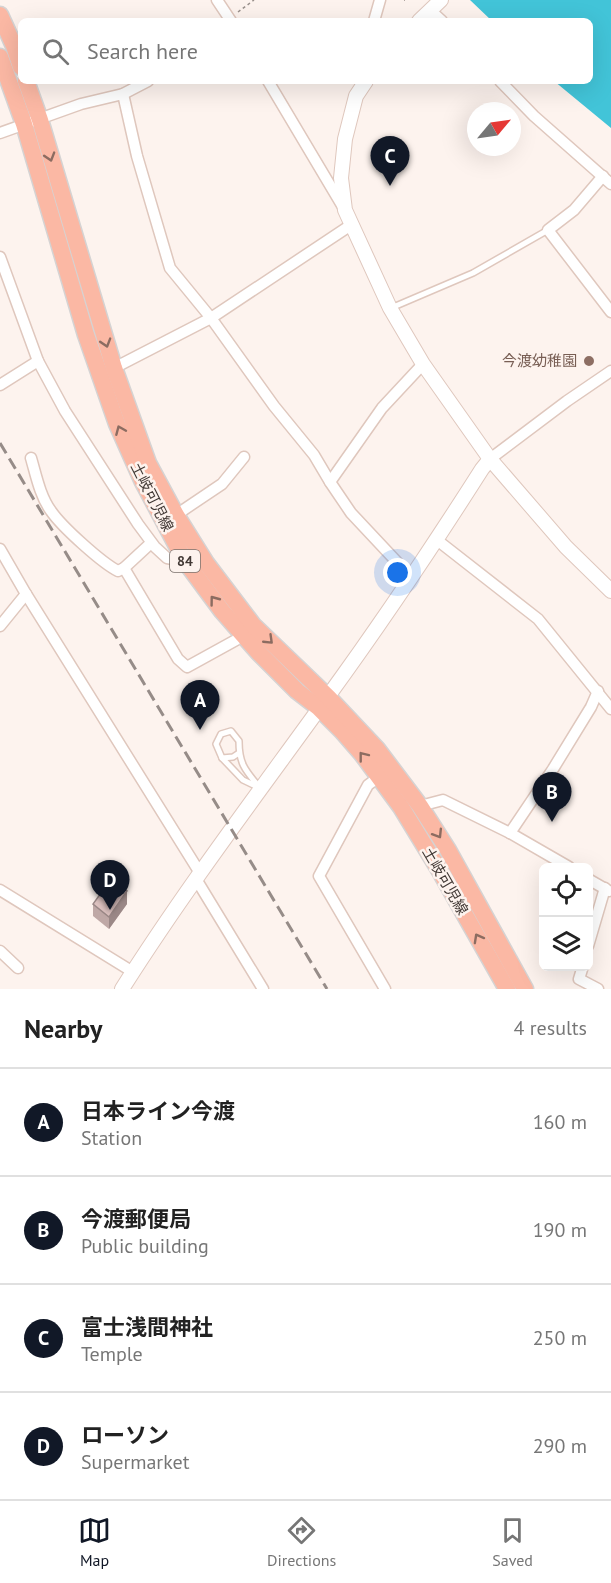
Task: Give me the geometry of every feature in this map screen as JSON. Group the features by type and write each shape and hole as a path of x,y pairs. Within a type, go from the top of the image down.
{"main road":[{"path":"0,15 18,58"},
{"name":"土岐可児線","path":"0,57 32,122 148,463 176,515 206,563 253,625 323,703 401,807 507,989"},
{"name":"土岐可児線","path":"26,84 32,122 86,335 117,424 142,480 185,561 222,611 289,683 323,703 377,749 420,806 453,859 525,989"}],"street":[{"path":"217,0 229,18"},
{"path":"375,18 380,0"},
{"path":"422,18 441,0"},
{"path":"430,10 439,18"},
{"path":"0,133 81,104 123,94 142,84"},
{"path":"270,84 345,210 390,308 423,364 490,459 566,547 611,591"},
{"path":"345,210 341,178 345,139 356,96 364,84"},
{"path":"503,84 534,116 607,180 548,230 611,312"},
{"path":"123,94 140,166 170,268 211,318 274,406 314,455 357,520 411,577"},
{"path":"114,368 211,318 351,225"},
{"path":"0,257 38,361 65,411 151,543 167,558 185,561"},
{"path":"0,385 38,361"},
{"path":"330,482 382,408 423,364"},
{"path":"122,989 198,876 437,540 482,469 490,459 611,371"},
{"path":"176,515 222,484 244,457"},
{"path":"31,458 42,494 51,511 108,566 118,571 124,568 151,543"},
{"path":"437,540 538,619 611,709"},
{"path":"0,549 198,876 263,989"},
{"path":"124,568 178,659 187,667 236,640 241,633"},
{"path":"0,626 26,594"},
{"path":"510,833 553,769 591,707 598,691"},
{"path":"379,777 368,785 319,876 386,989"},
{"path":"420,806 443,800 510,833 562,863"},
{"path":"593,882 608,890 593,932"},
{"path":"0,891 133,972"},
{"path":"0,951 18,968"},
{"path":"581,971 579,979 598,989"}],"lane":[{"path":"390,308 473,273 548,230"},
{"path":"231,731 239,741 239,753 243,767 260,788 243,780 222,758 216,744 221,734 231,731"},
{"path":"222,758 233,757 239,753"}],"path":[{"path":"231,18 254,0"}],"water":[{"path":"470,0 611,0 611,128 558,84 593,84 593,18 489,18"}],"building":[{"path":"111,879 127,891 109,917 93,904"}],"railway":[{"path":"0,443 327,989"}],"place":[{"name":"富士浅間神社","path":"390,186"},
{"name":"今渡幼稚園","path":"589,361"},
{"name":"日本ライン今渡","path":"200,730"},
{"name":"今渡郵便局","path":"552,822"},
{"name":"ローソン","path":"110,910"}]}
